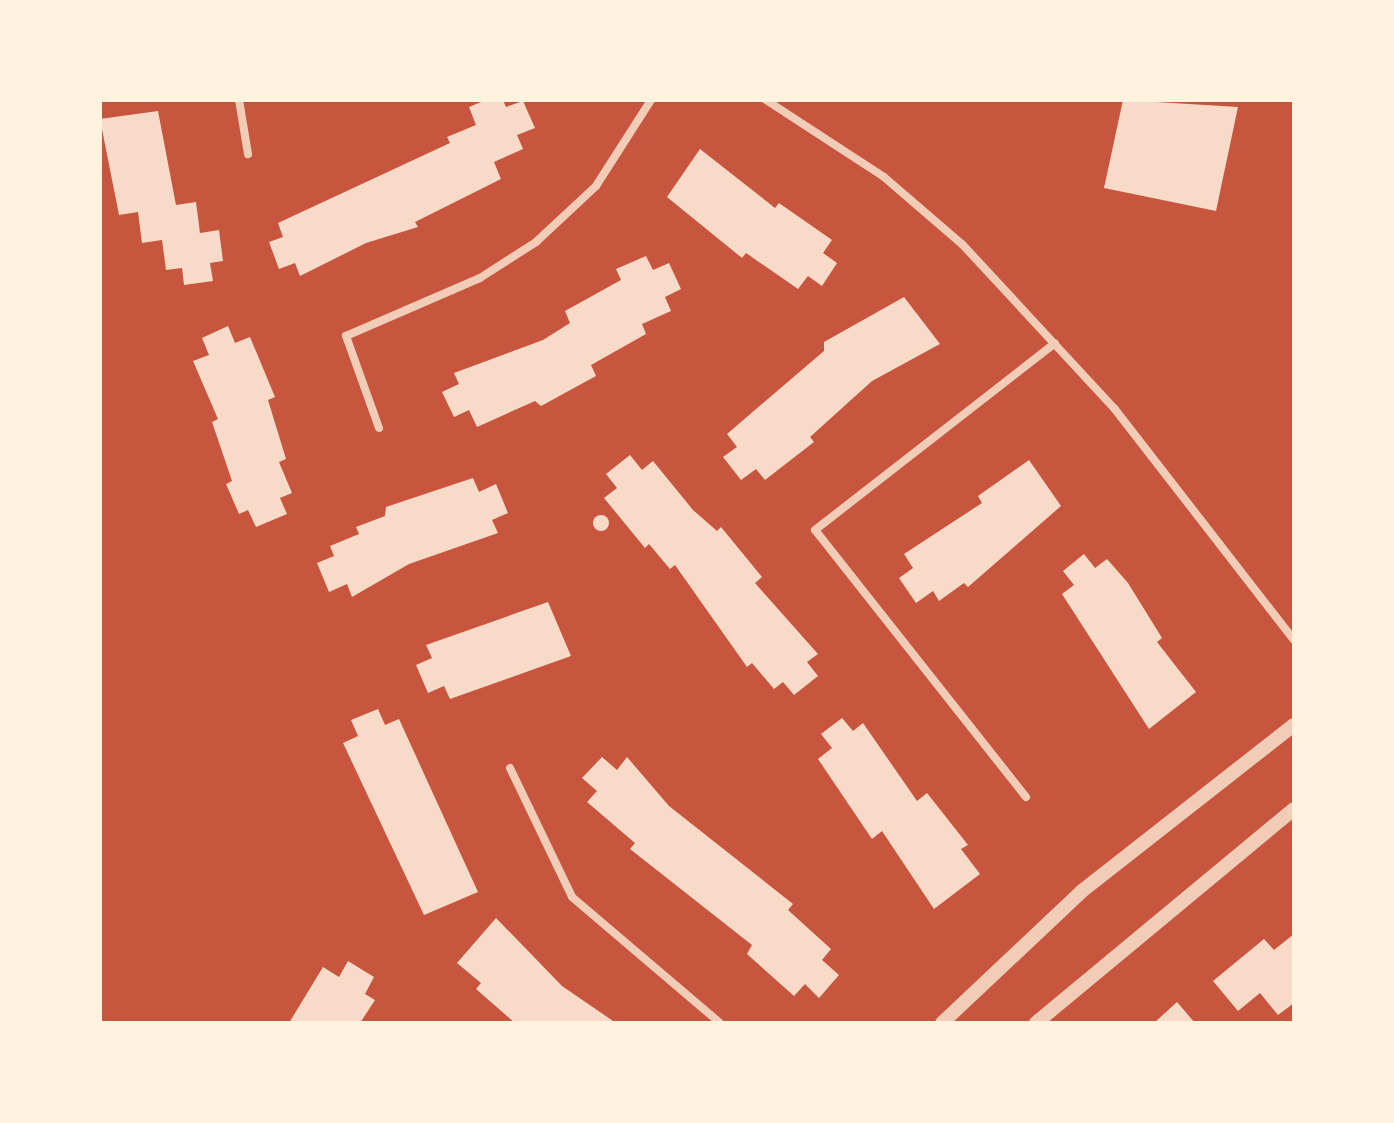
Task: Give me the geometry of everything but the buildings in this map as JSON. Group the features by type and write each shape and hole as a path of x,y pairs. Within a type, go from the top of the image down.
{"street":[{"path":"239,100 248,154"},
{"path":"379,428 346,336 480,278 536,242 596,186 651,100"},
{"path":"766,100 884,177 962,244 1055,343 1187,498 1294,640"},
{"path":"1026,797 815,530 1055,343"},
{"path":"942,1023 1082,891 1294,725"},
{"path":"510,768 572,897 720,1023"},
{"path":"1036,1023 1294,809"}]}
